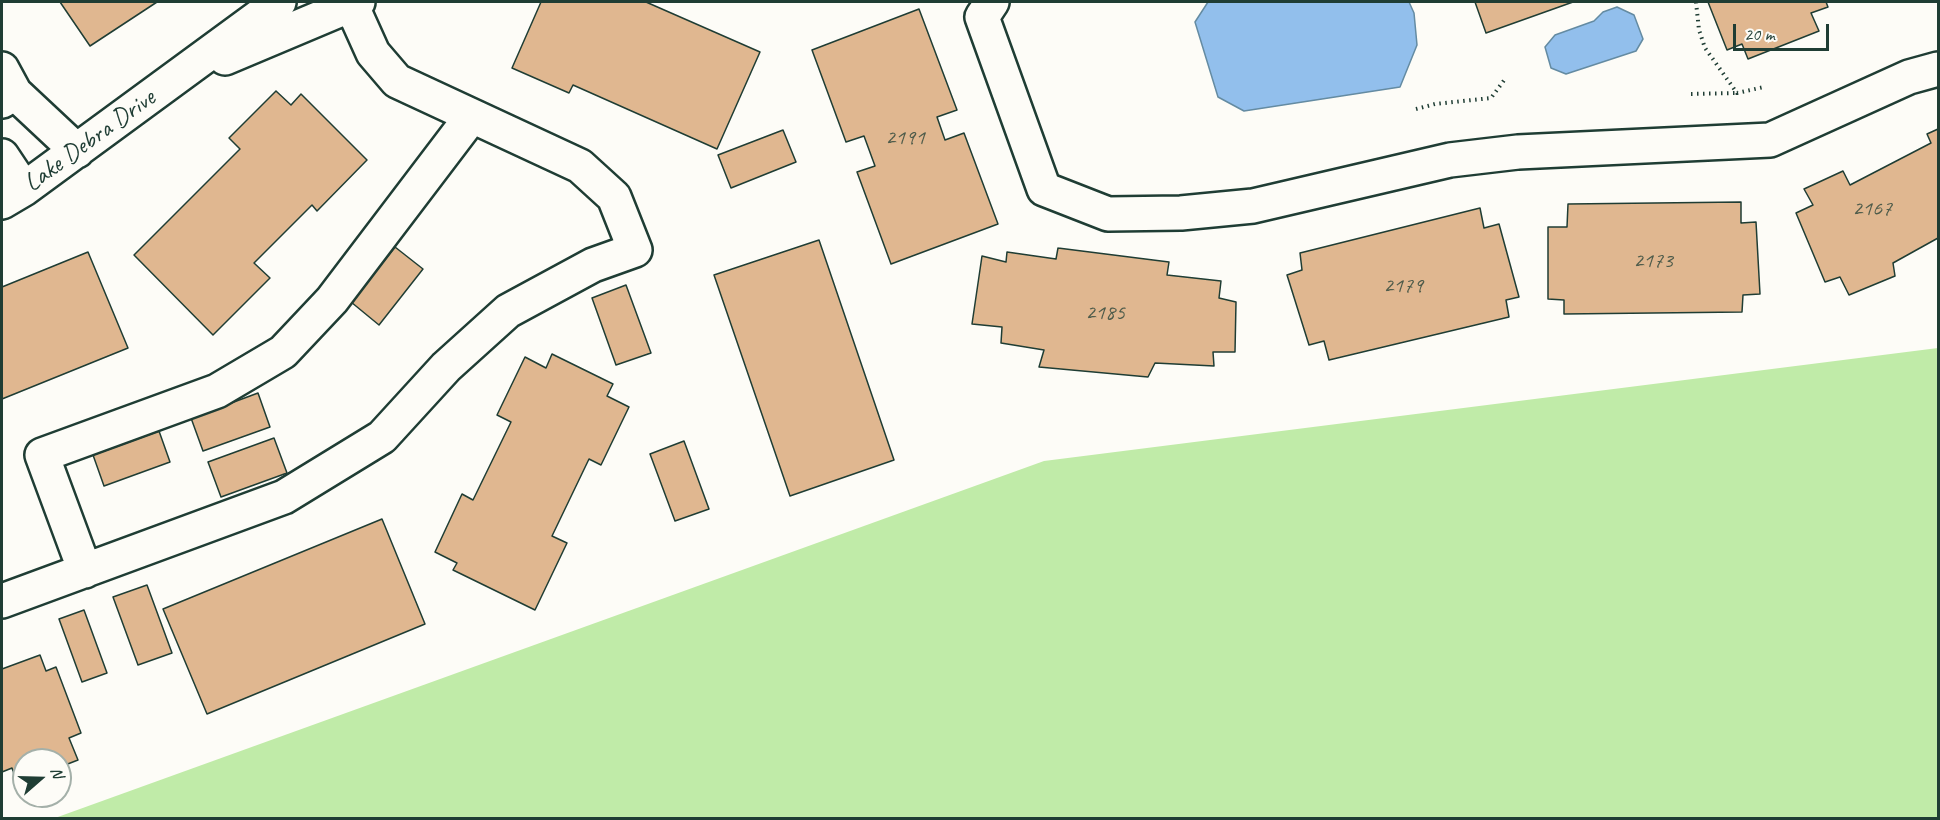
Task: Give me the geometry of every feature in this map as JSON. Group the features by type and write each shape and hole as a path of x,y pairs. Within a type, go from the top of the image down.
{"street":[{"name":"Lake Debra Drive","path":"13,196 279,2"},
{"name":"Lake Debra Drive","path":"177,78 353,2"},
{"path":"2,601 284,497 382,437 446,367 508,311 593,265 635,250 615,197 580,166 397,81 373,53 353,2"},
{"path":"992,2 982,17 1044,189 1108,214 1181,213 1253,207 1450,160 1518,152 1770,140 1909,77 1938,69"},
{"path":"6,88 77,151"},
{"path":"85,571 42,455 217,391 283,352 332,300 471,117"},
{"path":"2,156 13,196"}],"path":[{"path":"1696,2 1699,30 1705,48 1737,93"},
{"path":"1416,109 1436,104 1491,99 1505,79"},
{"path":"1691,94 1737,93 1764,87"}],"green space":[{"path":"1938,348 1938,818 55,818 1044,461"}],"water":[{"path":"1208,2 1409,2 1414,13 1417,45 1400,87 1244,111 1218,97 1195,22"},
{"path":"1617,7 1634,15 1643,39 1636,51 1566,74 1551,68 1545,47 1555,35 1594,21 1603,12"}],"building":[{"path":"60,2 157,2 90,46"},
{"path":"541,2 646,2 760,52 717,149 573,85 569,93 512,68"},
{"path":"1475,2 1573,2 1486,33"},
{"path":"1708,2 1826,2 1828,7 1811,13 1819,31 1748,59 1742,44 1727,50"},
{"path":"919,9 957,110 937,117 945,140 964,133 998,224 891,264 857,172 875,166 864,136 846,142 812,50"},
{"path":"276,91 291,105 301,94 367,160 317,211 312,205 254,263 270,278 213,335 134,255 240,149 229,138"},
{"path":"1938,129 1938,238 1893,263 1895,276 1849,295 1840,277 1825,282 1796,213 1813,205 1804,189 1843,171 1850,185 1931,143 1927,134"},
{"path":"783,130 796,162 731,188 718,155"},
{"path":"1741,202 1741,223 1756,222 1760,294 1743,295 1742,312 1564,314 1564,300 1548,299 1548,227 1567,227 1568,204"},
{"path":"1480,208 1484,228 1499,224 1519,297 1506,300 1509,317 1329,360 1324,341 1309,345 1287,275 1302,270 1300,253"},
{"path":"819,240 894,460 790,496 714,275"},
{"path":"395,247 423,269 379,325 351,302"},
{"path":"1058,248 1169,262 1167,275 1221,281 1219,298 1236,302 1235,352 1213,352 1214,366 1155,363 1148,377 1039,367 1044,350 1001,343 1002,327 972,324 982,256 1006,262 1007,252 1056,259"},
{"path":"88,252 128,348 2,399 2,287"},
{"path":"626,285 651,353 616,365 592,298"},
{"path":"552,354 613,384 607,396 629,407 601,465 589,459 552,536 567,543 535,610 453,570 457,563 435,552 462,494 473,500 511,422 497,415 525,357 546,368"},
{"path":"258,393 270,427 203,451 191,418"},
{"path":"159,431 170,462 104,486 93,455"},
{"path":"274,438 287,473 221,497 208,462"},
{"path":"684,441 709,509 675,521 650,454"},
{"path":"382,519 425,624 207,714 163,609"},
{"path":"147,585 172,653 138,665 113,597"},
{"path":"84,610 107,673 82,682 59,619"},
{"path":"40,655 46,671 56,667 81,733 69,738 78,760 72,762 72,748 12,748 12,768 2,772 2,669"}]}
